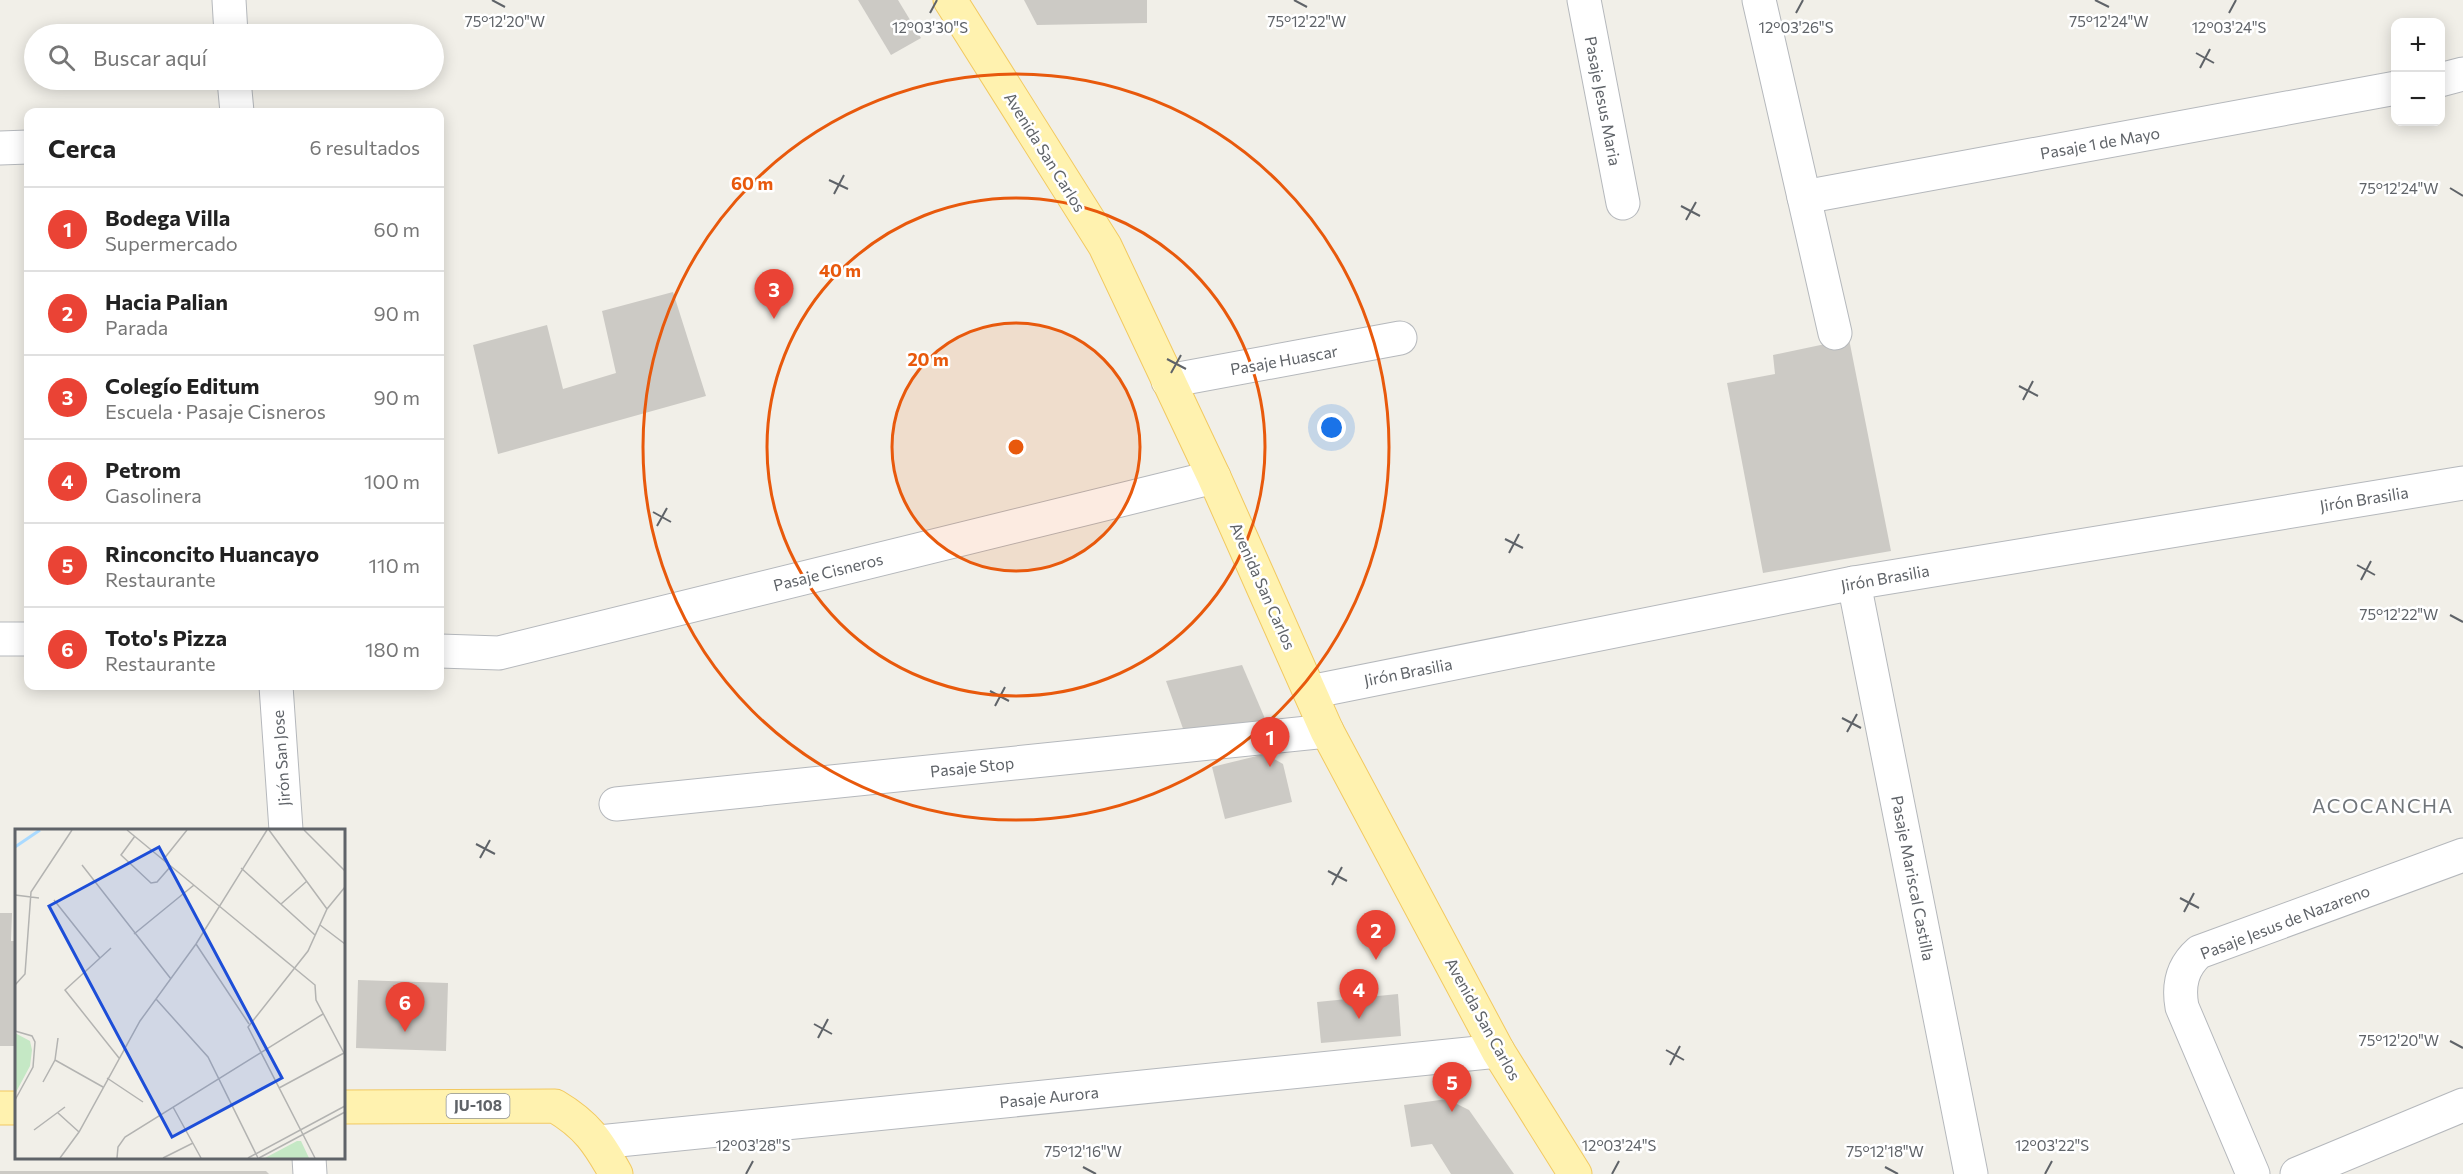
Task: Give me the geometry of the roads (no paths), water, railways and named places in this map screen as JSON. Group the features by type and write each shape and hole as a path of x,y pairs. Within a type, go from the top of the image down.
{"main road":[{"name":"Avenida San Carlos","path":"950,0 1105,246 1214,477 1327,731 1498,1051 1575,1174"},
{"name":"JU-108","path":"345,1107 555,1106 578,1120 599,1142 616,1174"}],"street":[{"path":"229,0 230,24"},
{"name":"Pasaje Jesus Maria","path":"1584,0 1623,203"},
{"path":"1759,0 1835,333"},
{"path":"2445,79 2463,74"},
{"name":"Pasaje 1 de Mayo","path":"1804,197 2391,89"},
{"path":"235,90 237,108"},
{"path":"0,148 24,147"},
{"name":"Pasaje Huascar","path":"1168,381 1400,338"},
{"name":"Pasaje Cisneros","path":"444,651 500,653 1214,477"},
{"name":"Jirón Brasilia","path":"1310,692 1854,583 2463,483"},
{"name":"Pasaje Mariscal Castilla","path":"1854,583 1971,1174"},
{"path":"0,639 24,639"},
{"name":"Jirón San Jose","path":"276,690 286,829"},
{"name":"Pasaje Stop","path":"616,804 1327,731"},
{"name":"Pasaje Jesus de Nazareno","path":"2253,1174 2182,1007 2180,994 2182,976 2190,960 2199,952 2463,855"},
{"name":"Pasaje Aurora","path":"599,1142 1498,1051"},
{"path":"2296,1174 2345,1165 2463,1105"},
{"path":"309,1159 310,1174"}],"place":[{"name":"Colegío Editum","path":"774,319"},
{"name":"Bodega Villa","path":"1270,767"},
{"name":"Hacia Palian","path":"1376,960"},
{"name":"Petrom","path":"1359,1019"},
{"name":"Toto's Pizza","path":"405,1032"},
{"name":"Rinconcito Huancayo","path":"1452,1112"}],"district":[{"name":"ACOCANCHA","path":"2383,806"}]}
